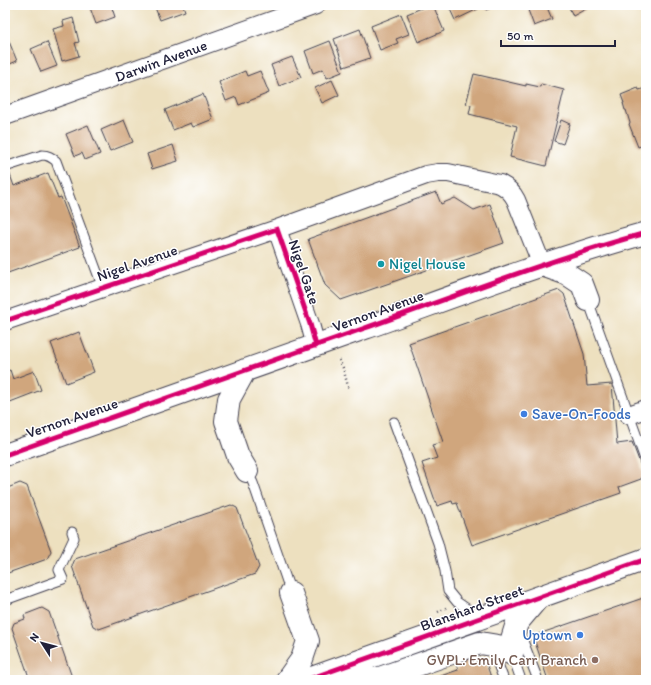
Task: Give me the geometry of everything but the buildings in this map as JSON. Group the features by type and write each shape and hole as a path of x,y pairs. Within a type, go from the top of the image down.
{"highway":[{"name":"Vernon Avenue","path":"5,455 542,265 611,242 646,233"},
{"path":"542,265 567,274 582,284 588,300"},
{"path":"245,370 229,399 226,421 238,456 247,471"},
{"name":"Blanshard Street","path":"314,677 538,598 642,557"},
{"path":"287,680 302,659 308,641 291,593"},
{"path":"314,677 377,679 480,643 498,646 512,654 512,639 517,623 538,598"}],"street":[{"name":"Darwin Avenue","path":"5,116 316,5"},
{"name":"Nigel Avenue","path":"5,321 277,228 426,175 438,173 448,173 500,184 507,188 516,200 542,265"},
{"name":"Nigel Gate","path":"277,228 310,324 316,346"},
{"path":"629,415 646,409"}],"lane":[{"path":"5,167 42,155 47,155 56,161 103,288"},
{"path":"588,300 646,462"},
{"path":"394,422 438,543 448,591 457,602 480,618"},
{"path":"247,471 291,593"},
{"path":"5,600 63,579 59,570 74,538 72,532"},
{"path":"514,633 523,641 538,680"},
{"path":"491,645 504,680"},
{"path":"512,654 521,680"}],"path":[{"path":"339,360 350,390"}],"cycle path":[{"path":"5,321 277,229 310,324 316,346"},
{"path":"5,455 505,278 575,254 646,233"},
{"path":"306,680 646,559"}],"place":[{"name":"Nigel House","path":"381,264"},
{"name":"Save-On-Foods","path":"524,414"},
{"name":"Uptown","path":"580,635"},
{"name":"GVPL: Emily Carr Branch","path":"595,660"}]}
